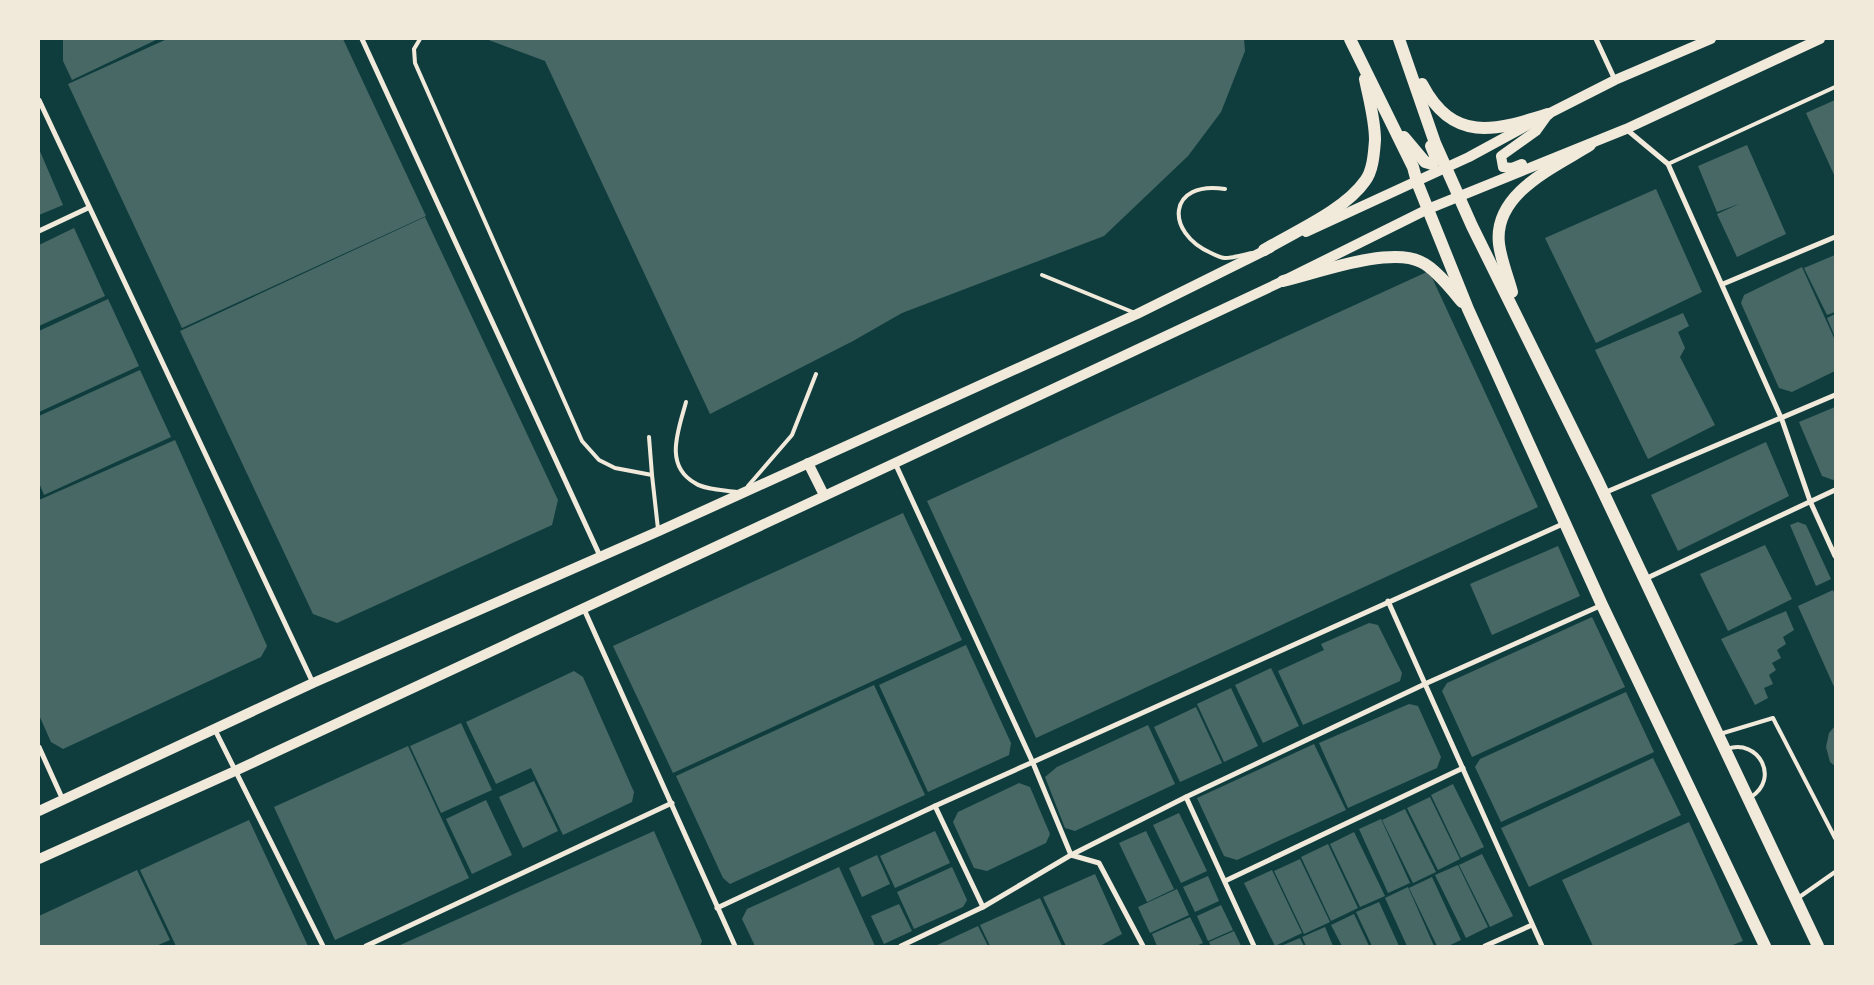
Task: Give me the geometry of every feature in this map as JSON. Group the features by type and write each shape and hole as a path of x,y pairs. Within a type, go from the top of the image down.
{"main road":[{"path":"1350,39 1392,121 1413,168 1468,309 1602,605 1765,946"},
{"path":"39,811 313,683 659,531 1137,314 1264,250 1469,158 1548,114 1615,80 1711,39"},
{"path":"1548,114 1536,131 1501,156 1503,167 1512,168 1590,145 1820,39"},
{"path":"1400,42 1437,109 1467,127 1508,127 1548,114"},
{"path":"1400,42 1426,116 1459,196 1604,493 1818,946"},
{"path":"1264,250 1331,210 1351,196 1366,180 1374,152 1374,132 1363,67"},
{"path":"1392,121 1425,162 1432,164 1436,158 1426,116"},
{"path":"1519,321 1499,243 1502,222 1507,208 1517,194 1530,183 1590,145"},
{"path":"39,859 235,771 1283,281 1428,209 1557,155"},
{"path":"1283,281 1376,258 1406,258 1421,262 1432,268 1468,309"},
{"path":"808,463 824,495"}],"street":[{"path":"362,39 600,556"},
{"path":"1596,39 1615,80"},
{"path":"39,100 88,208 313,683"},
{"path":"1626,129 1668,164 1782,420 1810,501 1835,556"},
{"path":"39,230 88,208"},
{"path":"1723,284 1835,236"},
{"path":"1604,493 1782,420 1835,395"},
{"path":"894,463 1033,763 1071,855"},
{"path":"1644,579 1835,490"},
{"path":"718,908 935,806 1565,523"},
{"path":"1388,601 1427,683 1542,946"},
{"path":"902,946 983,907 1071,855 1186,797 1427,683 1602,605"},
{"path":"583,607 735,946"},
{"path":"215,730 324,946"},
{"path":"39,747 63,800"},
{"path":"1226,881 1463,768"},
{"path":"1186,797 1226,881 1254,946"},
{"path":"366,946 672,803"},
{"path":"935,806 983,907"},
{"path":"1071,855 1099,862 1143,946"},
{"path":"1485,946 1532,925"}],"lane":[{"path":"420,39 414,49 415,63 582,441 599,460 615,468 652,475"},
{"path":"1668,164 1835,87"},
{"path":"1225,189 1211,186 1193,190 1182,202 1180,219 1186,236 1203,249 1224,259 1264,250"},
{"path":"1042,275 1137,314"},
{"path":"686,402 674,454 680,469 695,484 742,493 792,435 816,374"},
{"path":"649,437 659,531"},
{"path":"1718,734 1773,718 1835,838"},
{"path":"1726,750 1734,747 1751,749 1763,762 1765,779 1762,787 1749,798"},
{"path":"1797,899 1835,872"}],"building":[{"path":"63,39 158,39 72,80 63,61"},
{"path":"167,39 343,39 426,216 182,328 68,84"},
{"path":"486,39 1244,39 1245,51 1221,112 1188,156 1104,236 902,313 853,341 710,414 545,61"},
{"path":"1835,100 1835,177 1806,113"},
{"path":"1747,145 1786,234 1737,257 1717,214 1739,204 1717,212 1698,166"},
{"path":"39,149 63,205 39,215"},
{"path":"1656,189 1702,292 1596,343 1545,238"},
{"path":"425,217 558,500 552,525 337,623 313,614 180,331"},
{"path":"74,228 105,296 39,326 39,245"},
{"path":"1835,255 1835,312 1827,315 1804,268"},
{"path":"1802,267 1835,340 1835,371 1792,392 1779,388 1741,303 1744,295"},
{"path":"1429,271 1538,507 1036,738 927,501"},
{"path":"108,299 139,366 39,412 39,331"},
{"path":"1683,313 1689,326 1678,332 1685,348 1680,357 1715,425 1648,459 1595,350"},
{"path":"1835,314 1835,337 1827,318"},
{"path":"140,370 171,437 44,495 39,483 39,416"},
{"path":"1835,407 1835,479 1833,480 1822,476 1799,422"},
{"path":"175,440 267,646 261,657 63,749 51,742 39,715 39,500"},
{"path":"1766,442 1789,496 1678,551 1651,495"},
{"path":"903,513 962,640 673,773 613,646"},
{"path":"1798,522 1806,525 1831,579 1816,586 1790,525"},
{"path":"1765,545 1792,599 1728,631 1700,574"},
{"path":"1558,546 1580,596 1492,635 1470,584"},
{"path":"1833,590 1835,595 1835,689 1798,606"},
{"path":"1786,611 1794,630 1783,637 1786,644 1777,650 1781,658 1772,663 1776,670 1769,675 1773,684 1764,688 1768,698 1755,705 1721,639"},
{"path":"1592,617 1625,687 1472,757 1442,691 1447,683"},
{"path":"1369,623 1378,625 1402,673 1400,681 1303,725 1278,671 1324,650 1321,644"},
{"path":"966,645 1011,743 1009,755 928,792 879,685"},
{"path":"1271,668 1299,726 1263,743 1235,685"},
{"path":"574,671 583,677 634,792 632,802 563,835 531,768 496,784 466,722"},
{"path":"874,685 925,795 730,884 723,878 676,776"},
{"path":"1231,688 1258,746 1224,762 1197,704"},
{"path":"1626,692 1654,752 1501,822 1475,767 1480,759"},
{"path":"1409,704 1418,706 1441,757 1437,768 1348,808 1319,743"},
{"path":"1196,707 1222,763 1180,782 1154,727"},
{"path":"461,723 492,790 441,813 410,746"},
{"path":"1148,725 1175,784 1075,831 1065,828 1045,777 1057,767"},
{"path":"1835,726 1835,766 1830,762 1826,747 1829,733"},
{"path":"1314,744 1346,810 1237,860 1224,856 1197,798"},
{"path":"408,746 469,878 335,940 274,807"},
{"path":"1653,758 1681,815 1529,887 1501,828"},
{"path":"534,781 558,831 523,848 499,797"},
{"path":"1019,783 1030,787 1050,834 1046,843 987,871 974,868 953,822 958,812"},
{"path":"1453,784 1484,847 1461,858 1431,795"},
{"path":"1430,797 1460,859 1438,870 1407,808"},
{"path":"486,800 512,855 472,874 446,819"},
{"path":"1405,809 1436,872 1413,883 1382,820"},
{"path":"1179,813 1207,871 1181,883 1153,825"},
{"path":"1381,819 1410,883 1388,893 1359,829"},
{"path":"249,820 308,946 176,946 140,870"},
{"path":"1689,822 1743,941 1730,946 1593,946 1562,880"},
{"path":"654,831 702,941 700,946 398,946"},
{"path":"935,831 950,863 895,888 880,856"},
{"path":"1146,831 1174,889 1147,902 1119,843"},
{"path":"1354,832 1385,896 1360,907 1330,844"},
{"path":"1328,844 1358,908 1331,921 1301,857"},
{"path":"1482,854 1513,916 1490,927 1459,865"},
{"path":"877,855 890,884 862,897 849,868"},
{"path":"1300,859 1330,922 1304,934 1274,871"},
{"path":"1458,865 1488,927 1466,938 1435,875"},
{"path":"839,867 875,946 755,946 742,919 747,909"},
{"path":"952,867 967,900 963,907 914,929 897,892"},
{"path":"137,870 170,940 156,946 39,946 39,916"},
{"path":"1272,870 1302,933 1275,946 1244,883"},
{"path":"1095,874 1122,934 1100,946 1066,946 1043,897"},
{"path":"1208,876 1219,901 1195,912 1183,887"},
{"path":"1432,877 1461,940 1448,946 1437,946 1409,888"},
{"path":"1408,887 1434,946 1407,946 1385,898"},
{"path":"1177,889 1189,915 1150,933 1138,907"},
{"path":"1040,898 1062,946 990,946 980,925"},
{"path":"1379,902 1399,946 1372,946 1356,912"},
{"path":"899,904 912,931 884,944 871,916"},
{"path":"1221,905 1233,930 1208,941 1197,916"},
{"path":"1354,914 1369,946 1342,946 1331,925"},
{"path":"1190,917 1203,943 1196,946 1157,946 1152,934"},
{"path":"978,926 988,946 935,946"},
{"path":"1325,927 1333,946 1306,946 1302,937"},
{"path":"1234,931 1241,946 1211,946 1209,942"},
{"path":"1300,938 1304,946 1281,946"}]}
